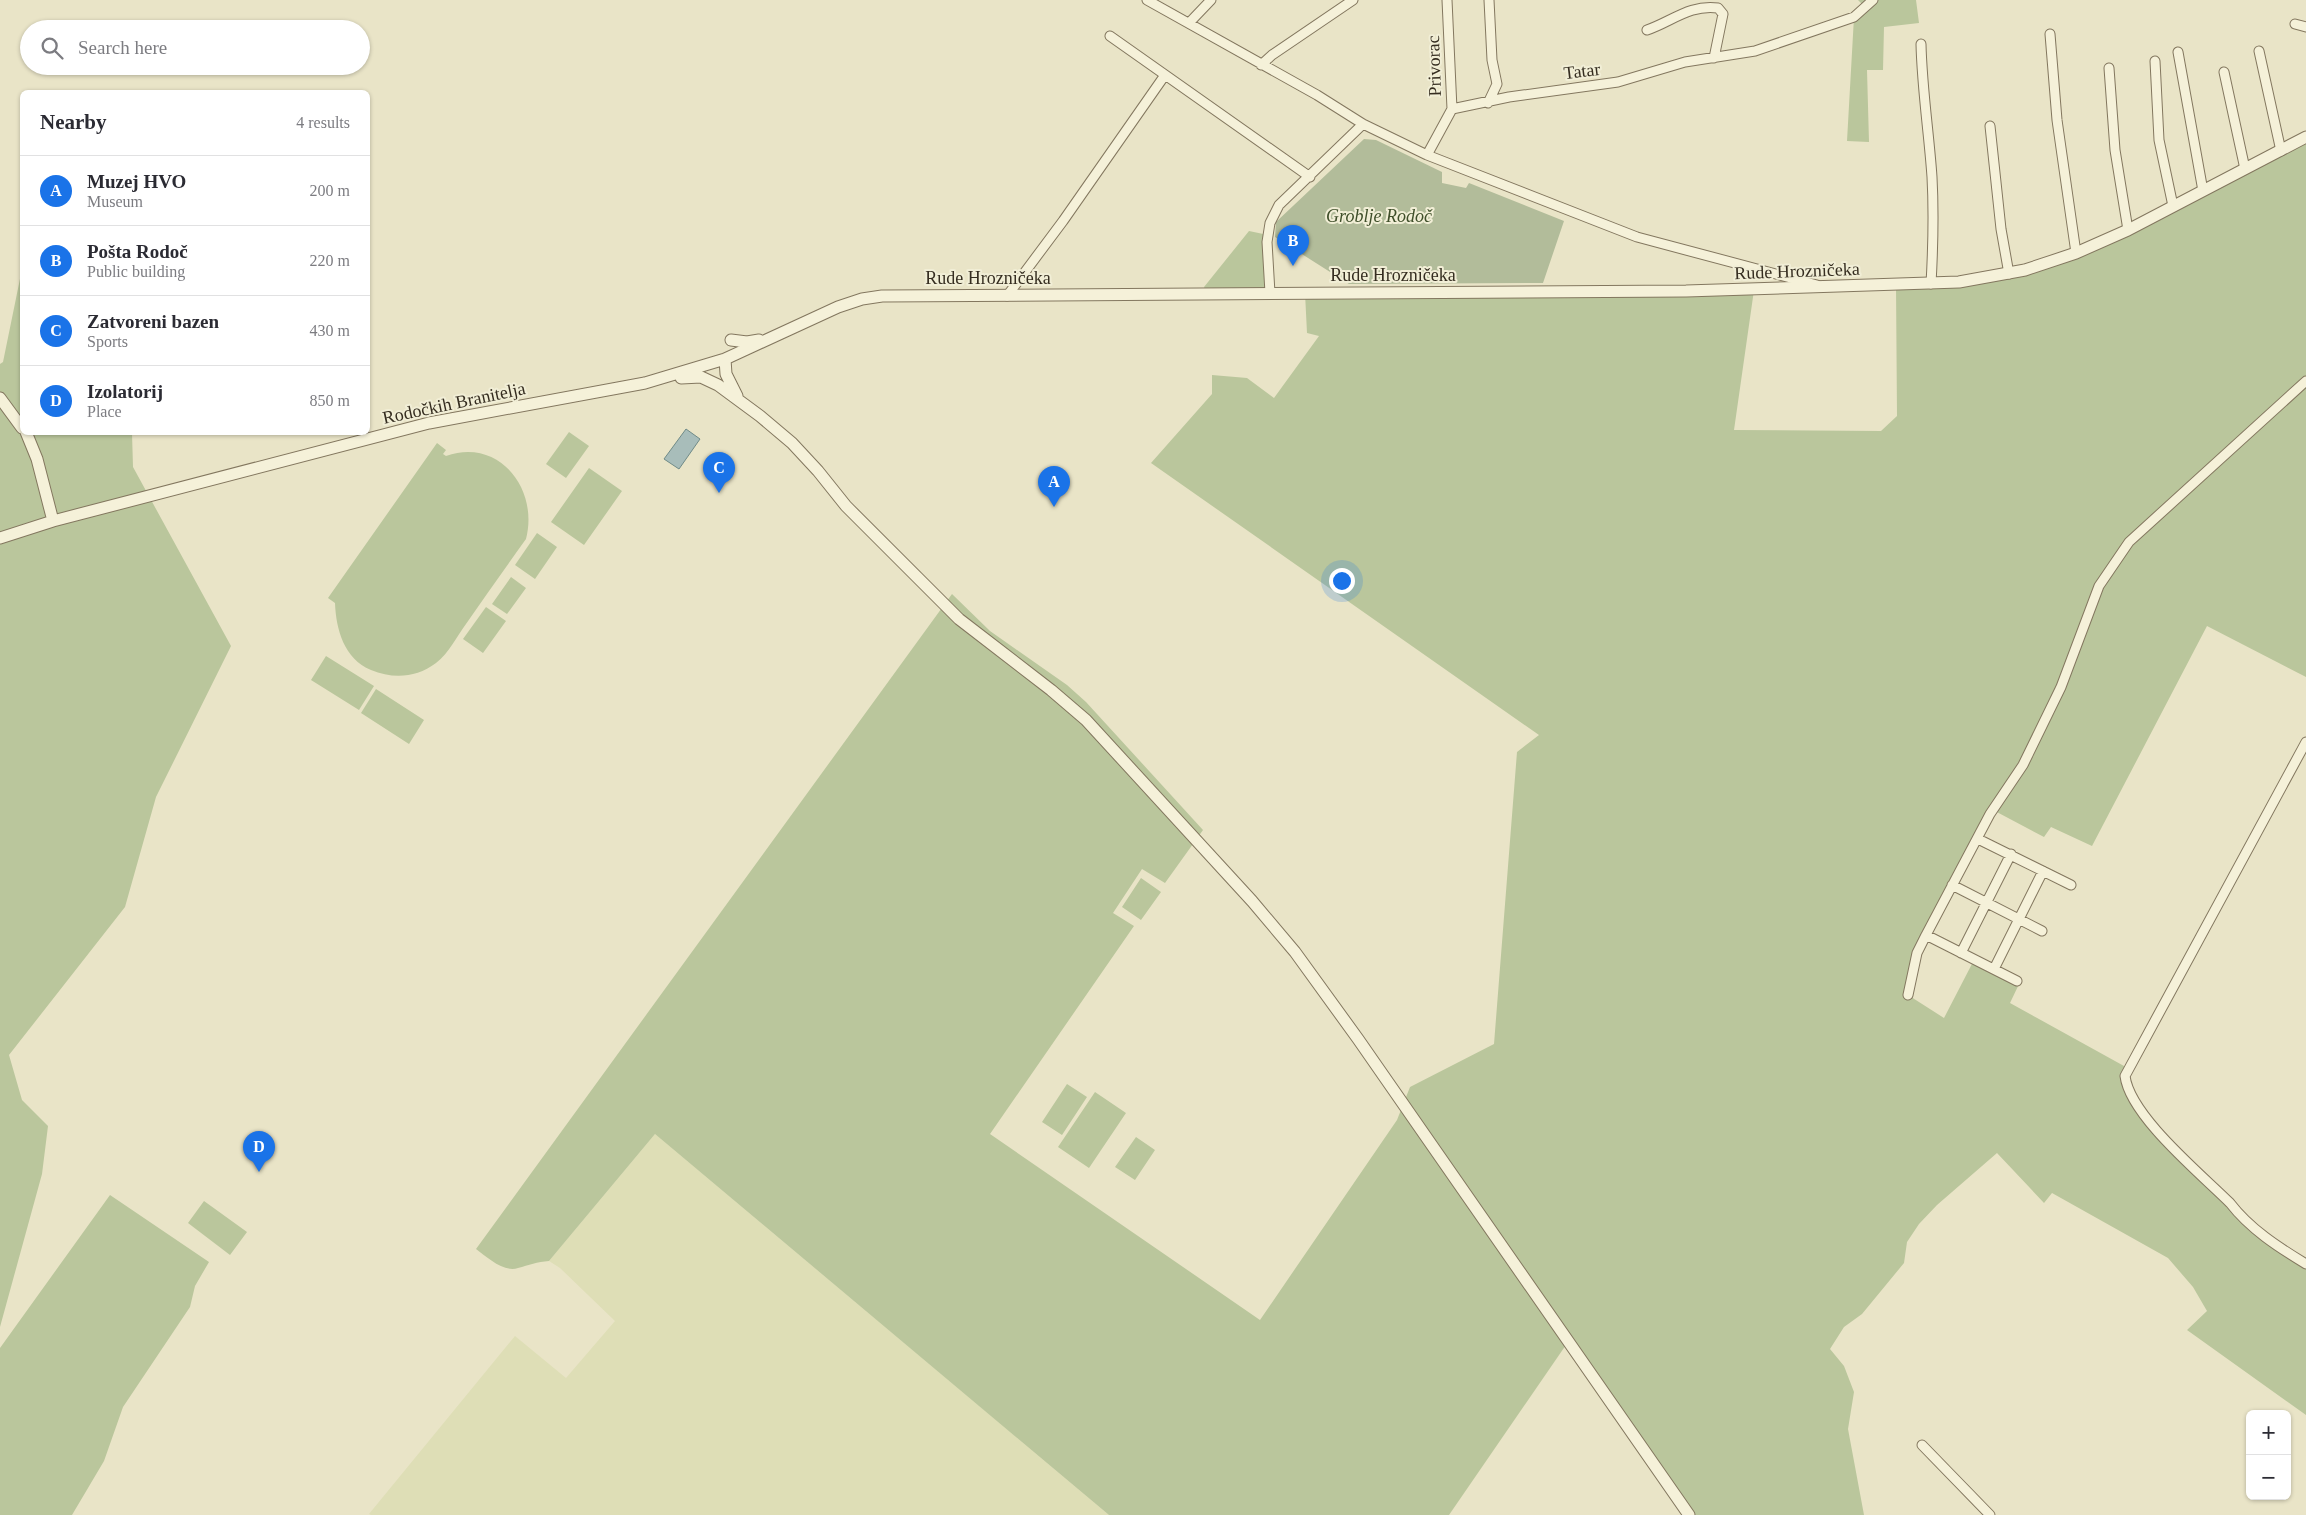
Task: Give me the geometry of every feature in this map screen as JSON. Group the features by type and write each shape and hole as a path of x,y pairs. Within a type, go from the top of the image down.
{"street":[{"path":"1147,0 1316,95 1363,124 1427,155 1637,237 1822,286"},
{"path":"1189,23 1211,0"},
{"path":"1261,65 1272,55 1353,0"},
{"name":"Privorac","path":"1427,155 1452,109 1447,0"},
{"path":"1488,103 1497,84 1492,60 1489,0"},
{"name":"Tatar","path":"1452,109 1518,96 1618,82 1685,62 1754,51 1828,27 1854,16 1873,0"},
{"path":"1647,30 1663,25 1681,13 1700,8 1718,8 1723,14 1723,20 1714,58"},
{"path":"2295,24 2306,27"},
{"path":"2050,34 2057,120 2076,253"},
{"path":"1110,36 1310,177"},
{"path":"1922,44 1922,74 1929,136 1934,215 1931,284"},
{"path":"2259,51 2281,151"},
{"path":"2178,52 2203,191"},
{"path":"2155,61 2159,140 2173,206"},
{"path":"2109,68 2115,150 2128,230"},
{"path":"2224,72 2246,169"},
{"path":"1007,296 1165,75"},
{"path":"1270,293 1267,242 1270,223 1279,205 1363,124"},
{"path":"1990,126 2001,228 2009,274"},
{"name":"Rude Hrozničeka","path":"746,350 810,319 862,299 882,296 1678,291 1931,284 2009,274 2076,253 2128,230 2306,138"},
{"path":"731,340 754,341 773,337"},
{"name":"Rodočkih Branitelja","path":"0,538 53,521 429,423 651,381 713,363 746,350"},
{"path":"725,359 726,374 741,402"},
{"path":"713,363 712,371 718,385"},
{"path":"651,381 692,376 708,379 741,402 792,443 818,471 846,506 959,619 997,650 1052,690 1086,720 1252,901 1295,952 1358,1039 1689,1515"},
{"path":"1908,995 1917,953 2004,791 2023,765 2061,687 2087,615 2109,570 2130,542 2306,381"},
{"path":"0,398 20,425"},
{"path":"27,435 37,459 53,521"},
{"path":"2306,742 2125,1076 2126,1089 2139,1109 2158,1132 2230,1203 2240,1216 2272,1242 2306,1264"},
{"path":"1978,838 2071,885"},
{"path":"1961,953 2011,854"},
{"path":"1994,969 2043,871"},
{"path":"1952,886 2042,931"},
{"path":"1926,935 2017,981"},
{"path":"1922,1445 1990,1515"}],"green space":[{"path":"1858,0 1916,0 1919,23 1884,27 1883,70 1867,70 1869,142 1847,141 1854,17 1865,7"},
{"name":"Groblje Rodoč","path":"1364,139 1376,140 1442,172 1442,183 1466,188 1469,183 1564,221 1543,283 1349,284 1275,237 1276,222"},
{"path":"2306,139 2306,677 2207,626 2092,846 2051,827 2044,837 1993,810 1926,935 1908,995 1944,1018 1974,960 2020,982 2010,1003 2124,1066 2127,1089 2139,1109 2240,1216 2306,1264 2306,1415 2187,1330 2207,1311 2193,1287 2168,1258 2052,1193 2044,1203 1997,1153 1937,1205 1919,1224 1907,1242 1904,1263 1862,1314 1844,1327 1830,1349 1844,1366 1854,1392 1848,1429 1864,1515 1689,1515 1568,1342 1449,1515 1109,1515 655,1134 549,1261 513,1269 501,1266 476,1249 952,594 990,631 1067,685 1086,702 1203,830 1165,883 1142,869 1113,913 1134,926 990,1134 1260,1320 1397,1120 1410,1087 1494,1044 1517,752 1539,735 1151,463 1212,394 1212,375 1247,378 1274,398 1319,336 1307,333 1305,293 1754,290 1734,430 1881,431 1897,416 1896,286 1931,284 2047,265"},
{"path":"1249,231 1268,235 1270,293 1207,294 1204,287"},
{"path":"20,279 20,435 132,435 133,467 231,646 156,797 125,907 9,1055 22,1100 48,1126 42,1174 0,1327 0,364 3,362"},
{"path":"569,432 589,446 566,478 546,464"},
{"path":"437,443 446,450 443,454 446,456 465,452 483,454 498,461 511,472 520,486 526,502 528,520 526,539 441,659 420,672 404,676 379,673 362,665 348,651 337,623 335,603 328,598"},
{"path":"589,468 622,491 584,545 551,522"},
{"path":"537,533 557,547 535,579 515,565"},
{"path":"511,577 526,588 507,614 492,604"},
{"path":"486,607 506,621 483,653 463,639"},
{"path":"326,656 374,686 359,710 311,680"},
{"path":"376,689 424,720 409,744 361,713"},
{"path":"1141,878 1161,892 1141,920 1122,907"},
{"path":"1067,1084 1087,1097 1062,1135 1042,1122"},
{"path":"1095,1092 1126,1113 1089,1168 1058,1147"},
{"path":"655,1134 1109,1515 369,1514 515,1336 566,1378 615,1321 560,1268 549,1261"},
{"path":"1136,1137 1155,1150 1135,1180 1115,1167"},
{"path":"110,1195 209,1262 195,1286 190,1307 123,1407 104,1461 72,1515 0,1515 0,1348"},
{"path":"204,1201 247,1232 230,1255 188,1223"}],"shaded area":[{"path":"686,429 700,439 679,469 664,459"}],"place":[{"name":"Pošta Rodoč","path":"1293,266"},
{"name":"Zatvoreni bazen","path":"719,493"},
{"name":"Muzej HVO","path":"1054,507"},
{"name":"Izolatorij","path":"259,1172"}]}
